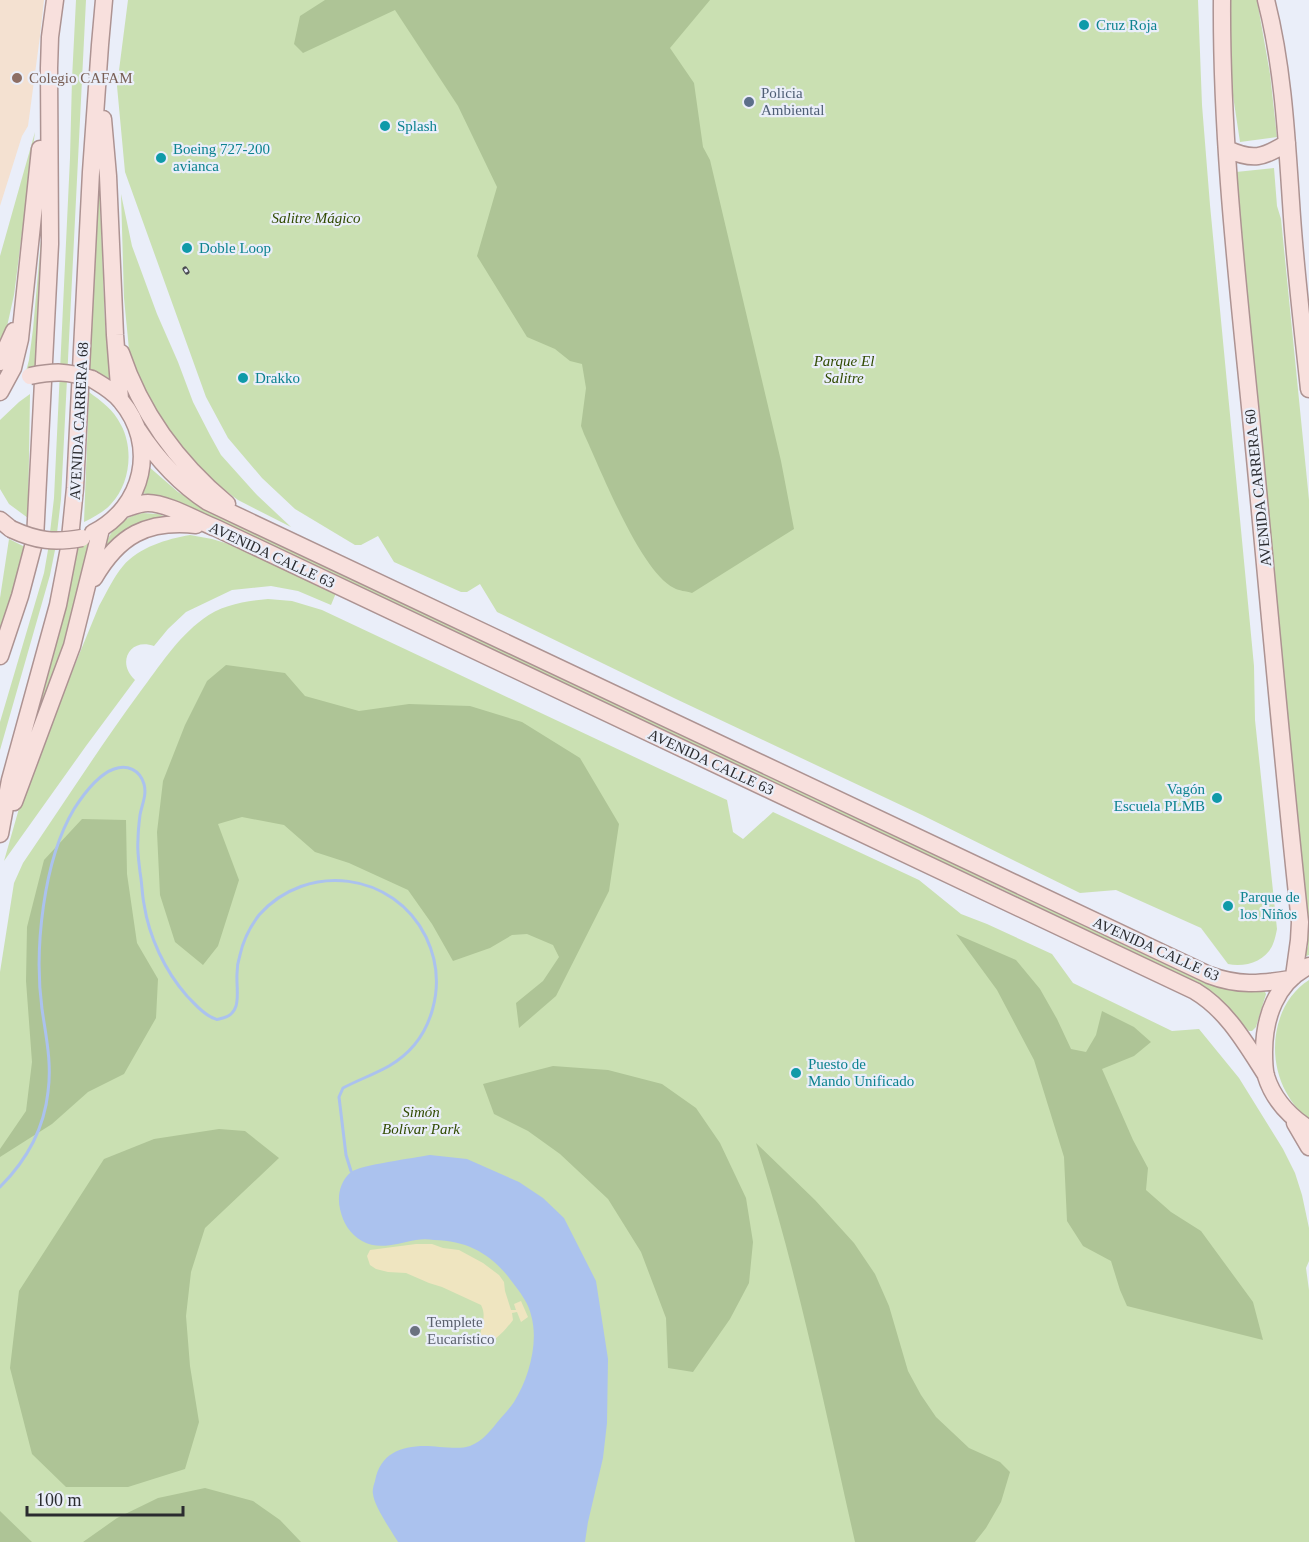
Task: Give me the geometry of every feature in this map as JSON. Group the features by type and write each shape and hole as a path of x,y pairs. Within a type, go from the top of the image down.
{"main road":[{"path":"0,393 17,354 55,0"},
{"name":"AVENIDA CARRERA 68","path":"0,836 10,780 58,605 69,548 75,488 91,172 104,0"},
{"name":"AVENIDA CARRERA 60","path":"1222,0 1224,106 1240,309 1300,922 1292,977"},
{"path":"1266,0 1278,66 1287,143 1296,265 1309,389"},
{"path":"0,656 15,615 35,539 50,244 49,69"},
{"path":"98,73 108,176 120,399"},
{"path":"1227,149 1240,156 1257,157 1273,152 1287,143"},
{"path":"0,362 12,335 24,295"},
{"path":"115,335 134,387 165,438 193,473 249,521"},
{"path":"0,393 30,376 50,372 71,373 92,379 120,399"},
{"name":"AVENIDA CALLE 63","path":"120,399 131,414 138,430 161,461 193,492 208,502 1209,975 1226,981 1247,984 1264,984 1292,977"},
{"path":"6,524 28,537 45,541 81,538 101,529 124,509 134,491 141,471 141,444 138,430"},
{"name":"AVENIDA CALLE 63","path":"124,509 147,503 156,504 216,528 1195,991 1210,1001 1233,1026 1266,1075 1283,1107 1292,1117"},
{"path":"86,592 112,552 121,543 141,531 155,526 180,523 216,528"},
{"path":"0,836 72,646 101,529"},
{"path":"606,712 615,694"},
{"path":"1266,1075 1264,1043 1274,1001 1292,977 1309,966"},
{"path":"1292,1117 1309,1129"},
{"path":"1292,1117 1309,1147"}],"shaded area":[{"name":"Colegio CAFAM","path":"0,0 44,0 28,126 22,136 0,206"}],"green space":[{"path":"76,0 86,0 61,499 50,575 0,750 0,722 44,573 54,498"},
{"name":"Parque El Salitre","path":"128,0 1198,0 1202,105 1210,205 1254,666 1255,720 1277,929 1270,950 1260,959 1248,964 1228,964 1201,928 1116,890 1080,893 497,612 480,584 467,592 461,592 394,562 378,536 361,545 355,545 295,509 262,478 228,438 206,397 125,172 117,86"},
{"path":"325,0 710,0 670,48 694,83 703,147 710,160 781,461 794,529 692,593 676,589 661,578 635,541 600,471 581,426 586,388 582,364 570,361 555,349 527,337 477,256 497,187 458,106 395,10 303,53 294,44 300,16"},
{"path":"1229,0 1257,0 1270,74 1277,137 1240,142 1230,76"},
{"path":"35,132 14,295 6,331 0,346 0,256"},
{"path":"98,151 105,323 110,379 89,369"},
{"path":"1274,168 1309,500 1309,955 1304,957 1308,946 1307,918 1236,172"},
{"path":"121,194 132,246 193,402 221,455 257,495 291,527 238,500 213,482 195,464 155,413 130,360 124,298"},
{"path":"42,229 38,370 25,375 33,329"},
{"path":"89,392 115,415 125,434 129,455 126,477 117,496 105,509 84,522"},
{"path":"30,394 28,518 9,504 0,489 0,420"},
{"path":"148,466 178,492 200,505 1212,985 1241,992 1264,990 1266,994 1256,1027 1249,1031 1200,986 989,883 830,813 647,727 541,672 324,569 164,497 141,493"},
{"path":"143,513 170,518 102,557 107,541 115,528 127,519"},
{"path":"190,535 232,545 336,593 331,605 298,591 271,586 232,590 186,612 154,646 146,644 132,648 126,659 129,673 135,680 4,861 26,784 99,606 110,585 123,566 145,549"},
{"path":"9,539 25,547 0,637 0,598"},
{"path":"90,542 85,570 58,668 31,732 76,548"},
{"name":"Simón Bolívar Park","path":"268,599 292,601 322,610 727,800 733,832 743,839 773,812 919,880 961,914 1052,954 1073,983 1172,1031 1199,1029 1239,1078 1283,1149 1295,1173 1302,1195 1309,1228 1309,1261 1306,1268 1309,1290 1309,1542 0,1542 0,972 14,883 23,863 95,756 177,644 194,627 218,610"},
{"path":"226,665 285,673 305,696 359,711 409,704 470,706 522,722 580,758 619,824 609,891 556,996 519,1028 516,1003 543,981 559,957 553,945 527,934 512,935 490,948 453,961 432,924 408,890 349,863 315,852 284,825 242,817 218,824 239,880 218,946 203,965 175,942 160,895 157,832 163,781 185,725 207,681"},
{"path":"82,819 126,820 127,874 137,943 158,979 156,1018 124,1074 88,1092 52,1124 0,1157 0,1149 26,1111 32,1062 26,981 27,927 44,860"},
{"path":"956,934 1016,960 1040,989 1071,1049 1086,1052 1096,1035 1102,1011 1134,1027 1151,1042 1134,1056 1102,1069 1133,1140 1148,1168 1146,1190 1171,1212 1201,1231 1253,1302 1263,1340 1127,1306 1111,1261 1083,1246 1067,1221 1064,1157 1034,1060 997,990"},
{"path":"1309,980 1309,1120 1286,1092 1276,1063 1275,1047 1281,1016 1287,1002"},
{"path":"553,1066 608,1070 662,1084 696,1108 720,1143 746,1198 753,1242 749,1283 730,1319 693,1372 668,1368 666,1318 641,1252 608,1199 560,1154 528,1131 494,1114 483,1084"},
{"path":"219,1129 245,1131 279,1158 205,1228 191,1272 186,1316 190,1366 199,1422 185,1469 128,1487 66,1487 32,1454 10,1368 19,1291 104,1159 154,1139"},
{"path":"756,1143 815,1200 854,1243 875,1274 889,1306 908,1371 936,1417 969,1448 1000,1462 1010,1472 1001,1502 975,1542 855,1542 798,1292"},
{"path":"205,1488 253,1501 280,1520 301,1542 83,1542 117,1518 158,1498"},
{"path":"0,1511 32,1542 0,1542"}],"sand":[{"path":"432,1244 459,1250 483,1263 499,1275 504,1282 511,1310 516,1310 514,1304 521,1301 528,1317 521,1322 517,1312 512,1313 513,1320 491,1342 480,1337 484,1317 481,1305 406,1273 388,1272 370,1265 367,1256 370,1250"}],"water":[{"path":"430,1155 467,1159 519,1182 543,1198 564,1218 596,1281 608,1359 607,1423 603,1458 585,1542 398,1542 376,1505 373,1491 378,1472 381,1464 392,1453 416,1446 465,1447 475,1444 486,1435 511,1406 519,1392 528,1371 533,1348 533,1326 527,1304 508,1276 491,1259 471,1247 448,1241 430,1239 389,1245 368,1244 358,1238 345,1223 340,1209 339,1194 344,1180 351,1172 376,1164"}],"waterway":[{"path":"0,1187 26,1155 38,1131 46,1106 49,1060 42,1009 39,960 43,906 55,854 63,830 86,792 108,772 124,767 136,772 145,788 139,824 138,852 146,916 154,941 165,965 179,986 198,1008 211,1017 223,1018 229,1015 236,1006 239,960 245,939 259,915 279,898 301,887 324,881 348,881 372,887 393,899 412,915 426,937 433,955 436,973 433,1009 426,1026 417,1041 404,1055 384,1069 343,1088 339,1097 346,1155 351,1171"}],"place":[{"name":"Cruz Roja","path":"1084,25"},
{"name":"Colegio CAFAM","path":"17,78"},
{"name":"Policia Ambiental","path":"749,102"},
{"name":"Splash","path":"385,126"},
{"name":"Boeing 727-200 avianca","path":"161,158"},
{"name":"Doble Loop","path":"187,248"},
{"name":"Drakko","path":"243,378"},
{"name":"Vagón Escuela PLMB","path":"1217,798"},
{"name":"Parque de los Niños","path":"1228,906"},
{"name":"Puesto de Mando Unificado","path":"796,1073"},
{"name":"Templete Eucarístico","path":"415,1331"}],"park label":[{"name":"Salitre Mágico","path":"316,218"}]}
